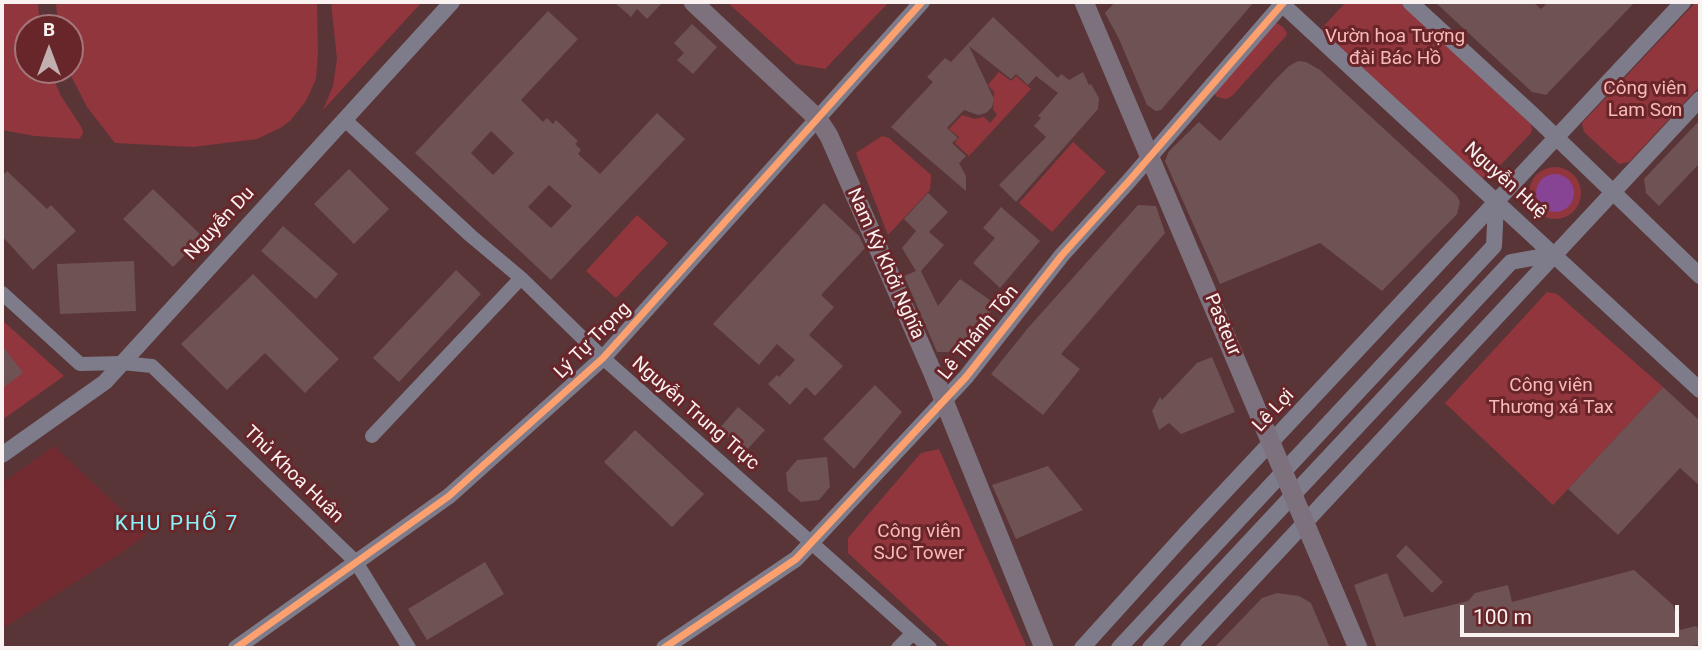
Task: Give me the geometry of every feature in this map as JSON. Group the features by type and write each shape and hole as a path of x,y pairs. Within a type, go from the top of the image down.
{"main road":[{"name":"Nam Kỳ Khởi Nghĩa","path":"693,2 818,119 833,144 943,400 1044,648"},
{"name":"Pasteur","path":"1084,2 1358,648"}],"street":[{"name":"Nguyễn Du","path":"2,455 105,382 452,2"},
{"name":"Lý Tự Trọng","path":"236,648 449,496 603,358 922,2"},
{"path":"1410,2 1700,276"},
{"name":"Lê Lợi","path":"1082,648 1187,532 1683,2"},
{"name":"Lê Thánh Tôn","path":"664,648 796,559 966,377 1062,256 1283,3"},
{"name":"Nguyễn Huệ","path":"1283,3 1700,390"},
{"path":"1188,648 1700,99"},
{"name":"Nguyễn Trung Trực","path":"345,120 471,236 521,278 603,358 930,648"},
{"path":"1119,648 1494,246 1496,203"},
{"path":"1150,648 1511,262 1555,254"},
{"path":"372,436 521,278"},
{"name":"Thủ Khoa Huân","path":"2,293 80,364 122,363 152,366 356,562 409,648"},
{"path":"898,648 914,633"}],"shaded area":[{"path":"1555,174 1569,179 1574,193 1569,207 1555,212 1541,207 1536,193 1541,179"},
{"path":"54,446 147,534 2,629 2,483"}],"green space":[{"path":"2,2 38,2 39,14 14,14 14,84 56,84 83,134 79,139 35,136 2,130"},
{"path":"56,2 317,2 316,79 306,101 290,121 257,139 193,147 115,143 87,107 75,84 84,84 84,14 57,14"},
{"path":"331,2 422,2 323,110 333,86 337,59"},
{"path":"727,2 889,2 825,69 796,64"},
{"name":"Vườn hoa Tượng đài Bác Hồ","path":"1346,2 1400,2 1530,123 1531,133 1490,176 1481,178 1322,32 1322,28"},
{"name":"Công viên Lam Sơn","path":"1694,4 1700,4 1700,86 1629,162 1619,164 1584,132 1582,123"},
{"path":"1277,23 1283,27 1286,36 1232,96 1226,99 1217,97 1213,92 1273,24"},
{"path":"999,72 1011,81 1016,76 1031,89 969,156 955,143 959,137 949,129 962,115 975,119 984,117 990,123 997,115 993,109 994,92 988,85"},
{"path":"882,136 889,138 931,175 930,190 888,235 856,153"},
{"path":"1073,142 1106,172 1052,232 1019,203"},
{"path":"1555,167 1565,169 1573,175 1579,183 1579,203 1573,211 1565,217 1555,219 1545,217 1537,211 1531,203 1529,193 1531,183 1537,175 1545,169"},
{"path":"637,215 668,243 616,298 586,271"},
{"name":"Công viên Thương xá Tax","path":"1547,292 1557,294 1663,387 1553,505 1445,403"},
{"path":"2,320 64,376 2,420"},
{"name":"Công viên SJC Tower","path":"939,449 1027,648 951,648 848,553 848,538 921,453"}],"building":[{"path":"614,2 663,2 647,19 637,9 631,17"},
{"path":"1115,2 1254,2 1161,110 1156,111 1147,105 1105,13"},
{"path":"1435,2 1533,2 1541,9 1548,2 1635,2 1546,95 1532,92"},
{"path":"548,11 578,39 521,100 543,122 547,118 553,124 556,120 578,141 575,144 581,150 578,154 600,174 657,113 685,139 551,280 415,153","holes":["491,131 514,153 493,175 471,153","549,185 572,206 551,228 528,207"]},
{"path":"993,17 1058,78 1061,74 1069,80 1083,72 1099,98 1098,109 1016,202 999,185 1046,137 1034,126 1041,118 1038,116 1058,93 1036,76 1028,85 1016,74 1011,79 969,46 994,99 992,107 986,113 978,115 964,110 947,128 958,138 952,143 966,156 959,163 966,176 966,191 891,127 933,82 927,77 945,58 951,62"},
{"path":"692,24 717,47 693,74 677,60 684,53 674,43"},
{"path":"1298,61 1306,62 1320,70 1457,196 1460,202 1457,214 1382,291 1320,243 1220,284 1165,161 1169,151 1199,122 1220,141 1275,80"},
{"path":"1700,120 1700,163 1659,206 1646,193 1644,179"},
{"path":"349,169 389,209 354,244 314,204"},
{"path":"7,171 47,209 51,205 76,231 33,270 2,236 2,176"},
{"path":"153,189 203,237 173,267 123,219"},
{"path":"928,193 948,212 929,232 944,245 921,271 938,306 960,279 997,305 954,352 937,352 904,276 916,271 902,248 916,231 904,219"},
{"path":"824,203 859,236 865,248 821,295 834,307 809,335 843,366 815,396 806,387 790,405 768,384 795,360 777,344 759,365 713,324"},
{"path":"1138,205 1156,206 1165,233 1061,354 1080,369 1043,415 991,374 1028,328"},
{"path":"1001,207 1040,241 1000,288 973,263 995,238 983,228"},
{"path":"283,226 338,274 316,299 261,251"},
{"path":"134,261 136,311 60,314 57,264"},
{"path":"456,270 481,294 399,382 373,358"},
{"path":"253,274 339,359 305,393 265,353 227,390 181,344"},
{"path":"2,345 23,373 2,388"},
{"path":"1212,357 1235,412 1181,434 1169,423 1159,430 1152,411 1160,397 1162,400 1197,363"},
{"path":"875,385 902,412 854,469 823,439"},
{"path":"1663,387 1700,421 1700,486 1680,468 1618,535 1568,489"},
{"path":"738,407 765,430 745,452 719,429"},
{"path":"635,430 704,494 672,527 604,462"},
{"path":"827,457 830,487 819,500 801,502 788,491 786,473 797,460"},
{"path":"1048,466 1083,510 1016,539 992,485"},
{"path":"1406,545 1443,582 1432,593 1396,556"},
{"path":"485,562 504,594 427,640 408,609"},
{"path":"1634,570 1673,605 1680,630 1696,626 1700,631 1700,644 1684,648 1377,648 1354,585 1387,573 1404,617 1468,601 1475,593 1508,585 1512,602"},
{"path":"1277,593 1299,596 1311,603 1330,648 1214,648 1262,598"}],"cycle path":[{"path":"236,648 449,496 603,358 922,2"},
{"path":"664,648 796,559 966,377 1062,255 1284,2"}],"district":[{"name":"KHU PHỐ 7","path":"177,525"}]}
